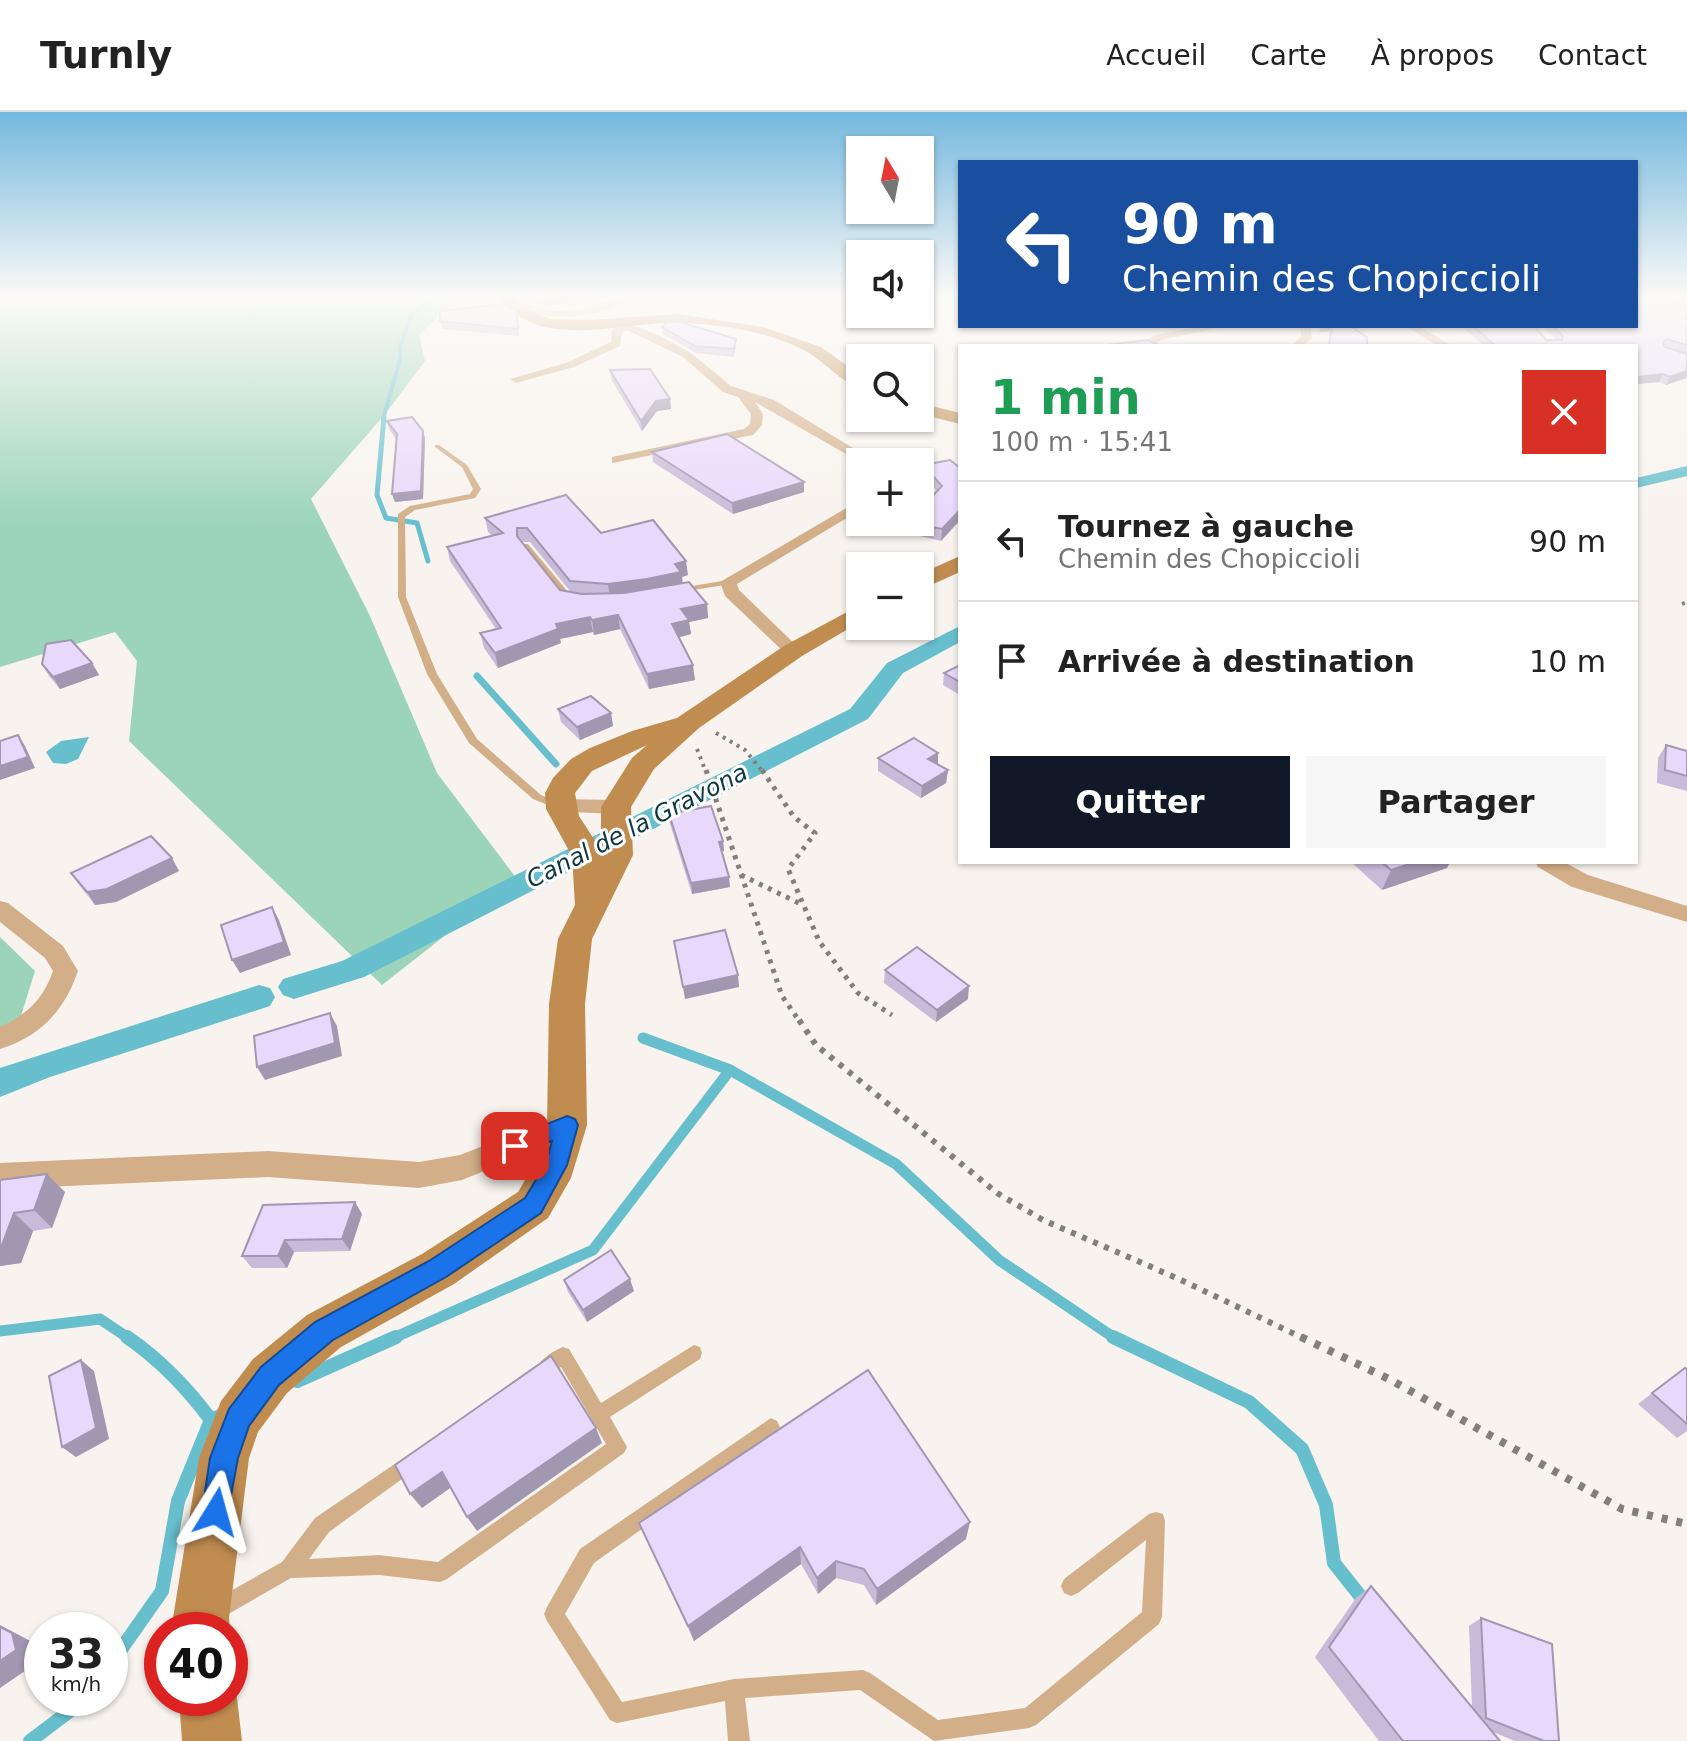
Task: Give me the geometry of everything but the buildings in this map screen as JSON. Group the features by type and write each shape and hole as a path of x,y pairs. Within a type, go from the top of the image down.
{"street":[{"path":"516,379 539,372"},
{"path":"707,372 727,389 770,403 846,448"},
{"path":"617,460 748,432 756,425 757,414 744,396"},
{"path":"934,412 958,418"},
{"path":"793,651 731,592 728,582 846,512"},
{"path":"934,577 957,566"},
{"path":"203,1612 224,1458 238,1418 270,1376 324,1331 438,1269 533,1205 556,1165 567,1125 567,1004 575,939 617,855 616,807 642,764 689,722 793,651 846,620"},
{"path":"592,906 590,862 559,806 561,789 580,763 643,736 689,722"},
{"path":"559,806 616,807"},
{"path":"1550,864 1580,881 1687,914"},
{"path":"0,909 54,952 66,971 58,996 34,1024 0,1039"},
{"path":"0,1176 268,1164 419,1175 462,1167 567,1125"},
{"path":"210,1716 212,1741"}],"lane":[{"path":"437,446 465,466 477,489 472,496 413,508 401,516 402,597 432,674 473,741 537,797 559,806"},
{"path":"525,546 568,600 578,603"},
{"path":"668,592 728,582"},
{"path":"599,1414 694,1353"},
{"path":"289,1569 379,1565 440,1572 618,1447 563,1355 525,1382"},
{"path":"771,1427 587,1556 554,1614 617,1713 734,1689 863,1680 935,1731 1029,1718 1152,1617 1156,1521 1071,1586"},
{"path":"220,1612 289,1569 322,1525 424,1453"},
{"path":"734,1689 739,1741"}],"path":[{"path":"689,722 782,996 816,1045 997,1193 1043,1220 1179,1279 1389,1379 1622,1509 1687,1524"},
{"path":"689,722 733,739 754,755 793,816 815,833 788,869 803,905 819,941 858,993 892,1015"},
{"path":"741,875 803,905"}],"green space":[{"path":"0,372 417,372 386,413 311,499 370,616 437,773 517,879 382,985 129,741 137,661 115,632 0,667"},
{"path":"0,937 35,971 20,1019 0,1028"}],"water":[{"path":"89,737 78,759 66,764 53,763 46,752 61,741"}],"waterway":[{"path":"383,419 397,372"},
{"path":"384,417 377,495 386,518 417,523 428,561"},
{"name":"Canal de la Gravona","path":"1638,483 1687,471"},
{"name":"Canal de la Gravona","path":"294,987 353,969 859,714 895,668 958,634"},
{"path":"477,676 556,764"},
{"name":"Canal de la Gravona","path":"0,1083 39,1067 259,997"},
{"path":"643,1038 730,1070"},
{"path":"391,1339 593,1250 730,1070"},
{"path":"730,1070 896,1164 999,1260 1113,1337"},
{"path":"0,1331 100,1319 127,1337"},
{"path":"127,1337 172,1375 211,1420"},
{"path":"297,1381 396,1337"},
{"path":"1113,1337 1249,1402 1302,1449 1326,1505 1334,1563 1365,1602"},
{"path":"211,1420 225,1414"},
{"path":"128,1639 162,1591 178,1501 211,1420"},
{"path":"30,1741 63,1716"}],"route":[{"path":"216,1512 224,1458 238,1418 270,1376 324,1331 438,1269 533,1205 556,1165 567,1125 515,1146"}]}
